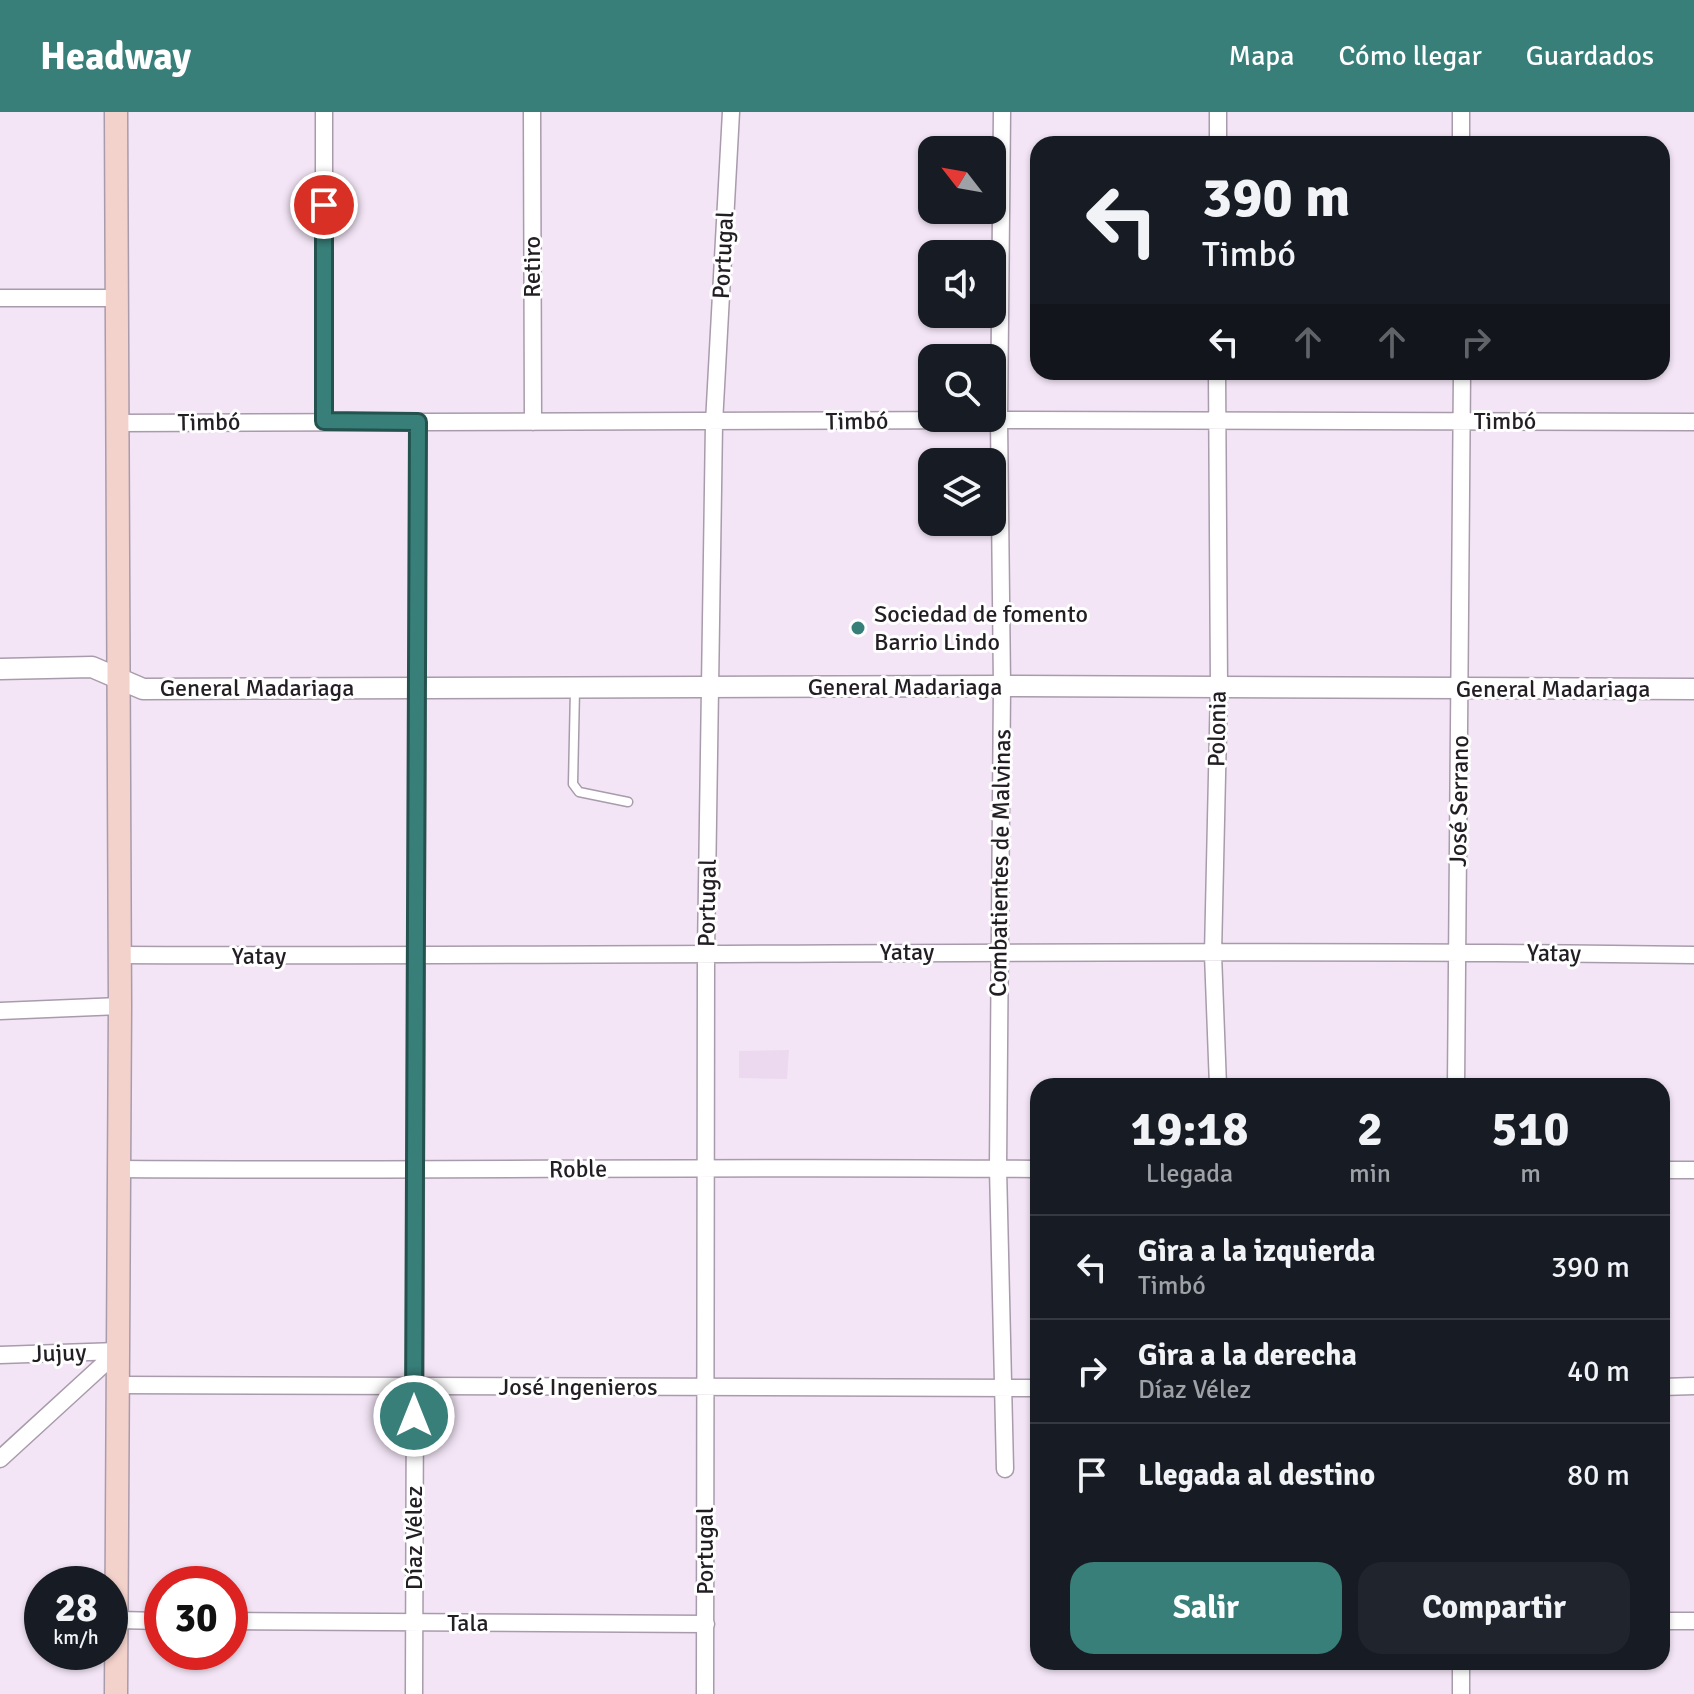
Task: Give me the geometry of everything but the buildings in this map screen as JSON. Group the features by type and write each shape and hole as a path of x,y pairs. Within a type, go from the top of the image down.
{"main road":[{"path":"116,112 120,1006 117,1169 118,1566"},
{"path":"116,1694 117,1670"}],"street":[{"path":"324,112 324,421"},
{"name":"Retiro","path":"532,112 533,422"},
{"name":"Portugal","path":"705,1694 706,952 714,423 731,112"},
{"name":"Combatientes de Malvinas","path":"1000,344 1002,112"},
{"path":"1218,112 1218,136"},
{"path":"1461,112 1461,136"},
{"path":"0,298 117,298"},
{"name":"Polonia","path":"1217,380 1219,686 1213,954 1218,1078"},
{"name":"José Serrano","path":"1456,1078 1462,380"},
{"name":"Timbó","path":"1006,420 1694,422"},
{"name":"Timbó","path":"117,423 918,421"},
{"name":"Díaz Vélez","path":"414,1694 418,422"},
{"name":"Combatientes de Malvinas","path":"999,432 1002,686 998,1168 1005,1469"},
{"name":"General Madariaga","path":"0,669 92,667 143,689 1219,686 1694,689"},
{"name":"Yatay","path":"119,955 417,956 706,952 1694,955"},
{"path":"0,1011 120,1006"},
{"name":"Roble","path":"117,1169 1030,1169"},
{"path":"1670,1170 1694,1170"},
{"path":"0,1459 118,1351"},
{"name":"Jujuy","path":"0,1355 118,1351"},
{"name":"José Ingenieros","path":"118,1385 1030,1388"},
{"path":"1670,1387 1694,1386"},
{"name":"Tala","path":"248,1621 706,1624"},
{"path":"1670,1621 1694,1621"},
{"path":"1461,1670 1461,1694"}],"lane":[{"path":"575,688 573,784 579,792 628,802"}],"shaded area":[{"path":"789,1050 787,1079 739,1078 739,1051"}],"place":[{"name":"Sociedad de fomento Barrio Lindo","path":"858,628"}],"route":[{"path":"324,205 324,421 418,422 414,1416"}]}
